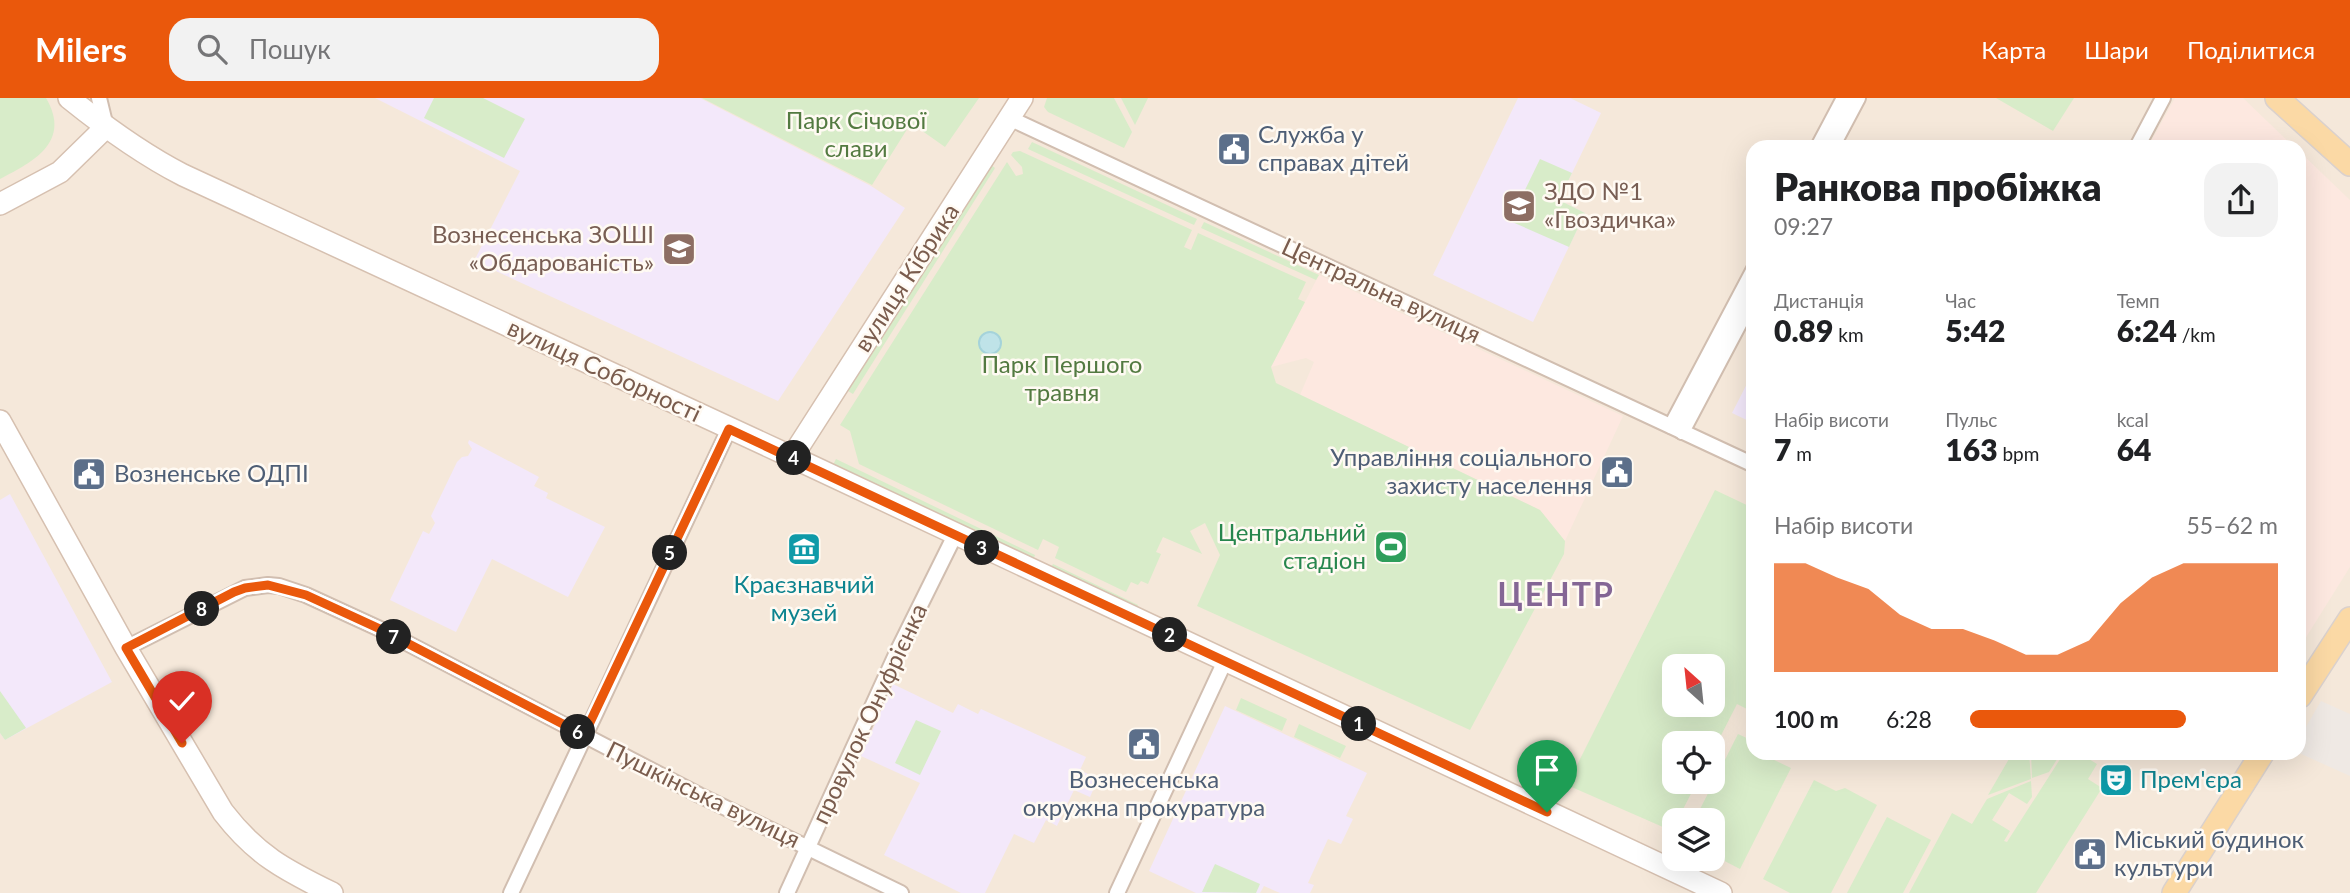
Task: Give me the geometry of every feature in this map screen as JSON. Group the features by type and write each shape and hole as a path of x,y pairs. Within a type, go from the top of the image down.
{"main road":[{"name":"вулиця Соборності","path":"69,98 106,127 161,164 183,175 1721,893"},
{"name":"вулиця Кібрика","path":"792,457 1022,98"},
{"path":"2277,98 2350,164"},
{"path":"0,204 60,172 106,127"},
{"path":"0,421 126,648 223,812 239,834 271,861 332,893"},
{"path":"2306,687 2350,619"},
{"path":"2174,893 2258,760"}],"street":[{"path":"99,98 106,127"},
{"path":"1822,140 1844,98"},
{"path":"1836,140 1858,98"},
{"path":"2141,140 2164,98"},
{"name":"Центральна вулиця","path":"1009,118 1746,461"},
{"path":"1676,429 1746,286"},
{"path":"1676,429 1746,310"},
{"path":"512,893 729,429"},
{"name":"провулок Онуфрієнка","path":"787,893 899,649 955,535"},
{"name":"Пушкінська вулиця","path":"126,648 245,588 279,586 306,595 380,629 584,735 901,893"},
{"path":"1117,893 1225,661"}],"shaded area":[{"path":"0,98 2350,98 2350,893 0,893"},
{"name":"Вознесенська ЗОШІ «Обдарованість»","path":"375,98 700,98 871,186 905,208 778,401 474,261 520,171"},
{"name":"ЗДО №1 «Гвоздичка»","path":"1518,98 1570,98 1601,113 1559,200 1585,213 1533,322 1433,275"},
{"path":"2175,98 2243,98 2287,140 2152,140"},
{"path":"2306,158 2350,200 2350,567 2306,637"},
{"path":"1319,275 1623,416 1565,541 1540,510 1300,395 1314,362 1306,358 1271,367"},
{"path":"1746,386 1746,419 1732,413"},
{"path":"469,440 539,477 534,486 548,493 546,498 605,527 568,597 492,559 456,632 390,600 423,531 429,534 435,523 431,516 457,462 468,456 472,449"},
{"path":"10,494 112,682 5,740 0,733 0,500"},
{"path":"893,684 953,713 958,704 978,714 981,709 1086,757 1080,770 1098,779 1090,797 1074,790 1057,826 1046,820 1034,843 1014,834 985,893 961,893 884,855 920,783 861,756"},
{"path":"2321,701 2350,714 2350,776 2306,756 2306,727"},
{"path":"1225,706 1367,773 1346,816 1353,819 1341,844 1328,839 1308,883 1314,885 1310,893 1280,893 1264,886 1260,893 1196,893 1149,871"}],"green space":[{"path":"0,98 46,98 53,113 54,127 52,138 36,158 0,179"},
{"path":"434,98 483,98 525,119 504,158 424,118"},
{"name":"Парк Січової слави","path":"702,98 979,98 945,147 911,123 872,185"},
{"path":"1047,98 1114,98 1132,132 1124,148 1048,112 1044,107"},
{"path":"1121,98 1148,98 1135,125"},
{"path":"1996,98 2074,98 2053,131"},
{"path":"1032,142 1197,219 1194,225 1028,149"},
{"name":"Парк Першого травня","path":"1020,151 1192,230 1184,247 1191,250 1198,233 1306,282 1298,299 1305,302 1271,367 1276,383 1540,510 1565,541 1564,554 1470,730 1197,606 1220,555 1205,523 1190,531 1202,554 1163,537 1156,552 1161,554 1148,584 1141,581 1138,585 1131,582 1126,592 1055,558 1059,547 1043,539 1038,550 859,464 850,431 840,425 1007,162 1016,176 1023,174 1022,167 1011,155"},
{"path":"1540,159 1572,173 1559,200 1585,213 1569,247 1510,221"},
{"path":"991,165 995,168 853,394 848,391"},
{"path":"1204,222 1319,275 1316,280 1201,228"},
{"path":"836,459 1035,555 1033,560 833,465"},
{"path":"1715,490 1746,505 1746,708 1737,704 1723,731 1662,731 1662,794 1691,794 1684,808 1662,808 1662,827 1567,785"},
{"path":"1053,564 1138,605 1136,610 1050,569"},
{"path":"0,691 26,728 5,740 0,733"},
{"path":"1241,698 1287,719 1282,731 1236,710"},
{"path":"916,720 941,731 920,775 895,763"},
{"path":"1299,724 1346,746 1340,758 1294,737"},
{"path":"1738,734 1746,738 1746,760 1774,760 1791,768 1740,869 1725,861 1725,808 1701,808 1708,794 1725,794 1725,760"},
{"path":"2008,760 2030,760 2031,779 1988,795"},
{"path":"2031,760 2057,760 2049,772 2032,778"},
{"path":"2060,760 2090,760 2097,764 2088,779 2102,788 2036,893 1909,893 1952,813 1972,824 1987,799 2031,781 2032,797 2027,804 2009,793 1992,820 2010,831 2004,841 2007,842"},
{"path":"1814,780 1836,791 1845,788 1877,805 1831,893 1790,893 1763,879"},
{"path":"1887,817 1931,840 1903,893 1847,893"},
{"path":"1215,864 1260,884 1256,893 1202,892"}],"water":[{"path":"990,332 1000,339 1001,343 994,353 990,354 980,347 979,343 986,333"}],"place":[{"name":"Служба у справах дітей","path":"1234,149"},
{"name":"ЗДО №1 «Гвоздичка»","path":"1519,206"},
{"name":"Вознесенська ЗОШІ «Обдарованість»","path":"679,249"},
{"name":"Управління соціального захисту населення","path":"1617,472"},
{"name":"Возненське ОДПІ","path":"89,474"},
{"name":"Центральний стадіон","path":"1391,547"},
{"name":"Краєзнавчий музей","path":"804,549"},
{"name":"Вознесенська окружна прокуратура","path":"1144,744"},
{"name":"Прем'єра","path":"2116,780"},
{"name":"Міський будинок культури","path":"2090,854"}],"district":[{"name":"ЦЕНТР","path":"1556,595"}],"route":[{"path":"182,743 126,648 234,592 257,585 279,586 306,595 380,629 584,735 729,429 1547,812"}]}
